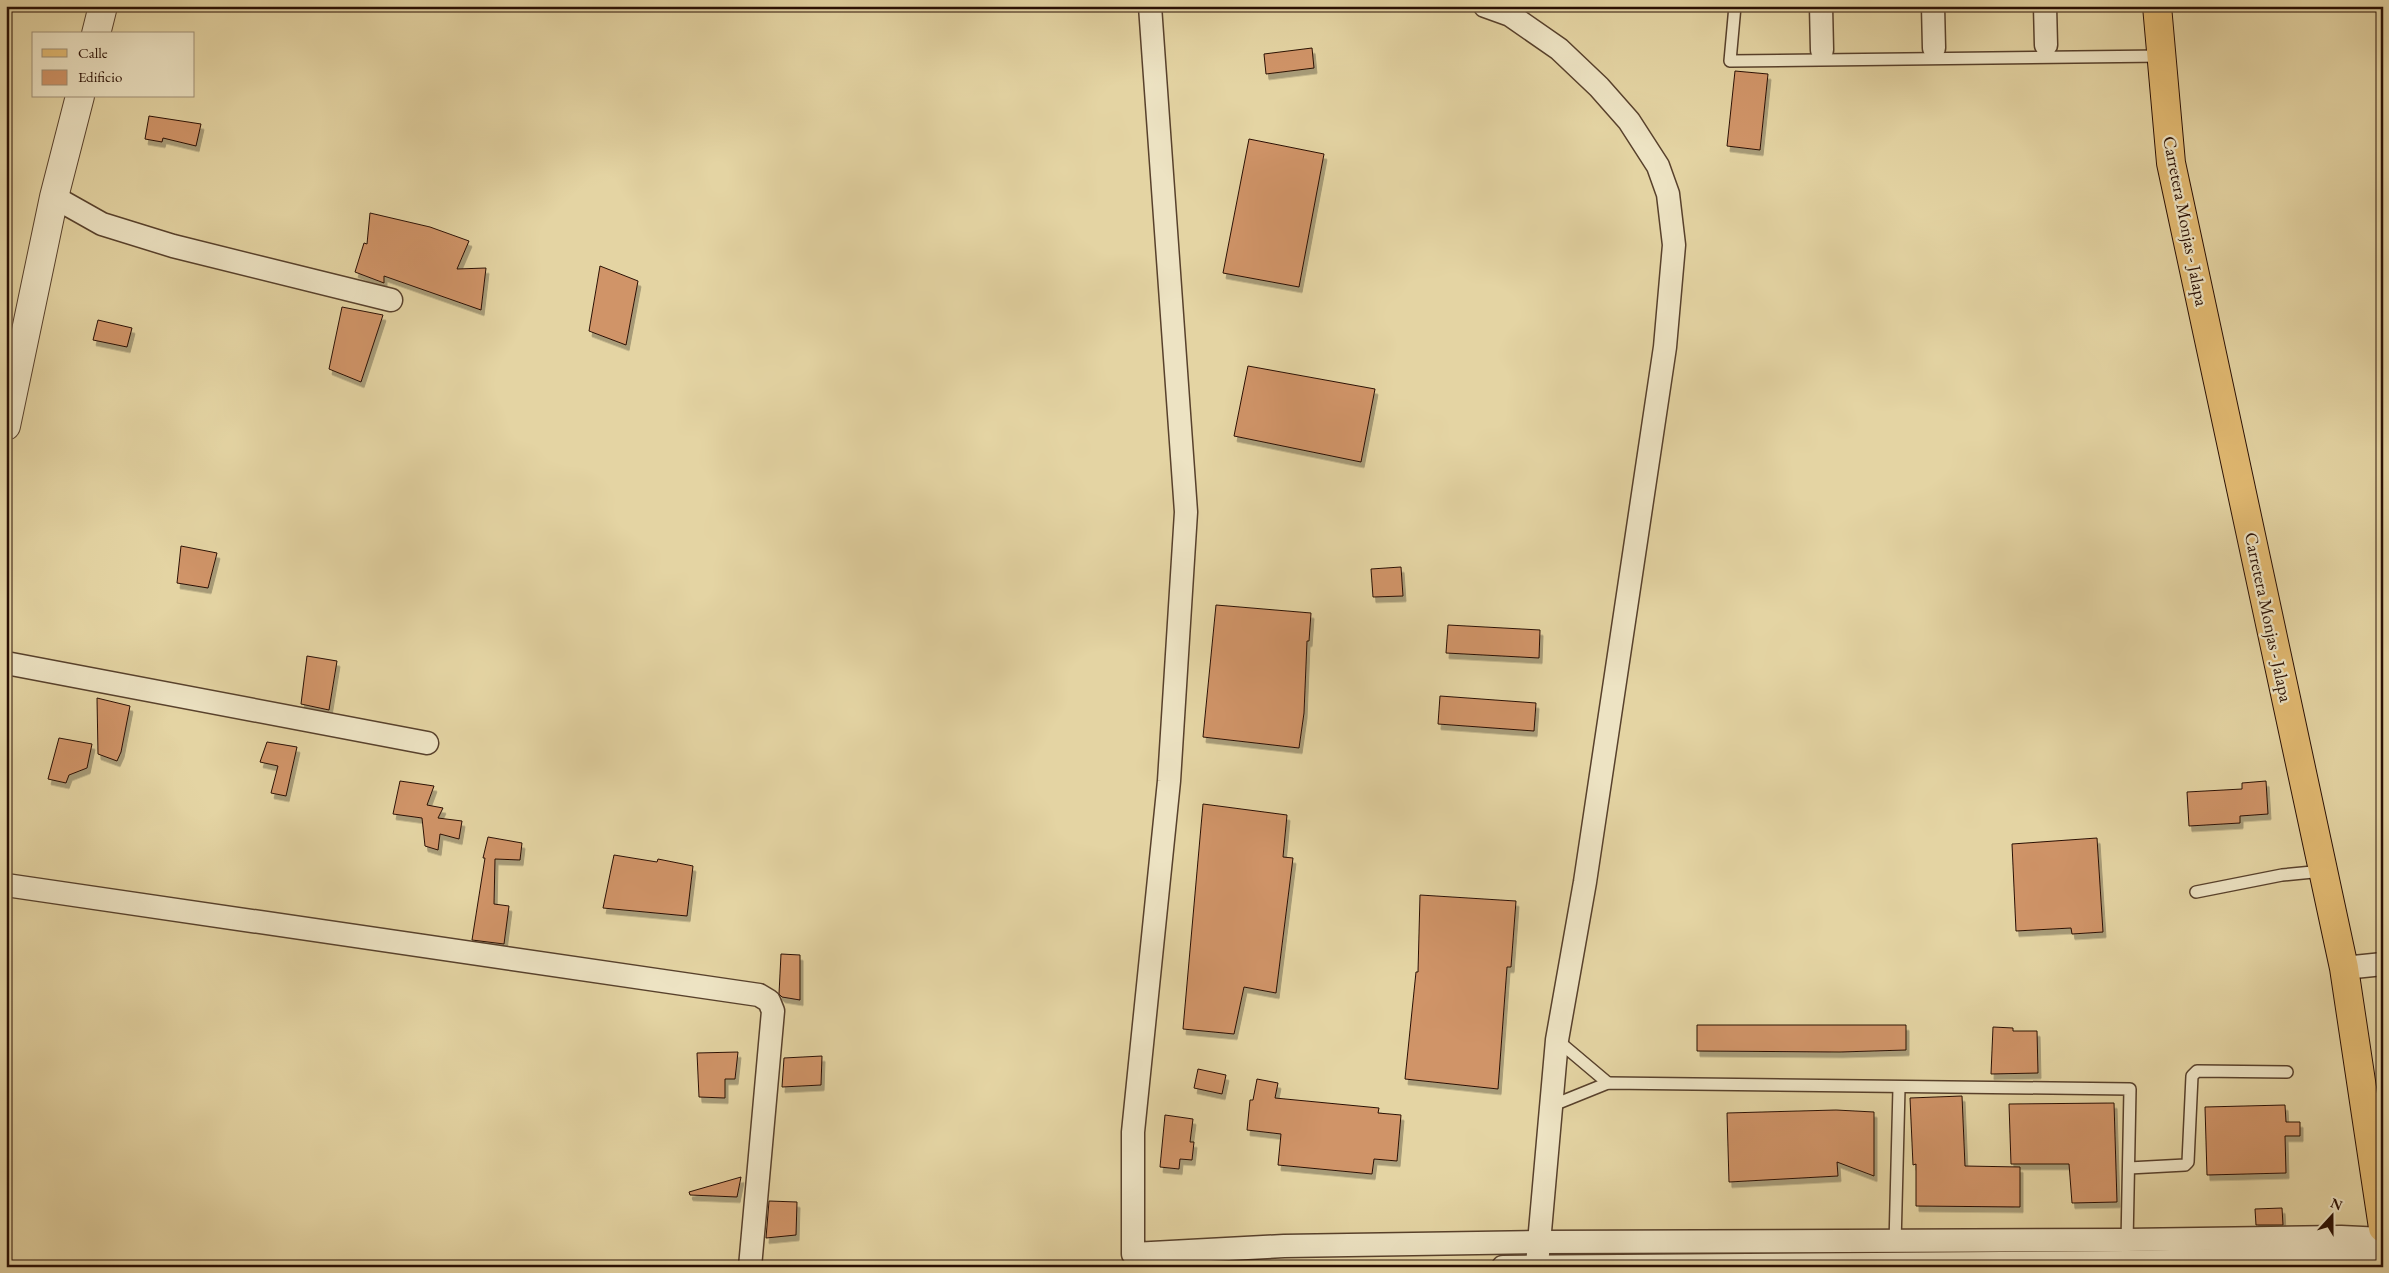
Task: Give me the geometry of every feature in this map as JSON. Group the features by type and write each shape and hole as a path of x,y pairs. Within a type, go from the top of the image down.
{"main road":[{"name":"Carretera Monjas - Jalapa","path":"2157,6 2171,162 2344,968 2383,1228"}],"street":[{"path":"96,32 103,6"},
{"path":"1150,6 1186,512 1169,781 1133,1132 1133,1254 1284,1257 1539,1242 1896,1240 2127,1251 2383,1259"},
{"path":"1485,6 1510,15 1559,49 1599,87 1629,121 1658,166 1668,194 1674,245 1662,367 1585,882 1557,1040 1538,1266"},
{"path":"1822,6 1822,50"},
{"path":"1933,6 1934,48"},
{"path":"2045,6 2046,45"},
{"path":"6,426 54,197 79,98"},
{"path":"54,197 102,224 173,246 391,300"},
{"path":"6,663 427,743"},
{"path":"6,885 758,995 769,1001 773,1011 750,1267"},
{"path":"2344,968 2383,964"},
{"path":"1503,1267 1894,1263 2127,1251 2341,1237 2383,1239"}],"lane":[{"path":"1735,6 1730,61 2162,56"},
{"path":"2196,892 2282,874 2323,871"},
{"path":"1557,1040 1608,1083"},
{"path":"2129,1168 2185,1165 2188,1162 2192,1076 2197,1071 2287,1072"},
{"path":"1551,1106 1608,1083 1899,1088 2130,1089 2127,1251"},
{"path":"1894,1263 1899,1088"}],"building":[{"path":"1312,48 1314,68 1266,74 1264,54"},
{"path":"1735,71 1768,74 1760,150 1727,146"},
{"path":"149,116 201,124 196,146 163,138 162,142 145,139"},
{"path":"1249,139 1324,154 1299,287 1223,273"},
{"path":"370,213 430,227 469,241 457,269 486,268 481,310 384,276 384,283 355,272 364,243 367,244"},
{"path":"600,266 638,281 626,345 589,331"},
{"path":"342,307 383,315 361,382 329,369"},
{"path":"98,320 132,328 127,347 93,340"},
{"path":"1248,366 1375,389 1361,462 1234,436"},
{"path":"181,546 217,553 208,588 177,583"},
{"path":"1401,567 1403,596 1373,597 1371,569"},
{"path":"1216,605 1311,613 1309,641 1307,641 1304,713 1299,748 1203,737"},
{"path":"1448,625 1540,630 1539,658 1446,653"},
{"path":"307,656 337,661 329,710 301,704"},
{"path":"1440,696 1536,703 1534,731 1438,724"},
{"path":"97,698 130,706 121,752 117,761 98,754"},
{"path":"59,738 92,744 87,768 69,775 66,783 48,779"},
{"path":"267,742 297,747 286,796 271,793 278,766 260,762"},
{"path":"400,781 434,786 427,805 443,808 438,818 462,821 459,839 440,834 438,850 425,846 422,818 393,814"},
{"path":"2266,781 2268,814 2240,816 2240,823 2189,826 2187,792 2242,789 2242,783"},
{"path":"1203,804 1287,815 1283,857 1293,858 1276,993 1244,987 1234,1034 1183,1029"},
{"path":"488,837 522,843 520,860 495,859 494,904 509,906 504,944 472,940 485,858 483,858"},
{"path":"2097,838 2103,932 2072,934 2071,928 2016,931 2012,844"},
{"path":"614,855 657,862 658,859 693,866 687,916 603,908"},
{"path":"1420,895 1516,901 1511,967 1507,967 1498,1089 1405,1079 1416,972 1418,972"},
{"path":"781,954 800,955 800,1000 782,997 779,994"},
{"path":"1697,1025 1906,1025 1906,1050 1840,1052 1697,1051"},
{"path":"1993,1027 2013,1028 2013,1031 2037,1031 2038,1073 1991,1074"},
{"path":"738,1052 735,1079 725,1079 725,1098 699,1097 697,1053"},
{"path":"822,1056 821,1085 782,1087 784,1058"},
{"path":"1198,1069 1226,1075 1222,1094 1194,1088"},
{"path":"1257,1079 1278,1083 1275,1098 1379,1108 1378,1113 1401,1115 1397,1161 1374,1159 1372,1174 1278,1165 1281,1134 1247,1130 1250,1100 1253,1100"},
{"path":"1962,1096 1965,1166 2020,1167 2020,1207 1916,1206 1916,1164 1913,1165 1910,1098"},
{"path":"2114,1103 2117,1202 2072,1203 2069,1164 2011,1164 2009,1104"},
{"path":"2285,1105 2286,1122 2300,1122 2300,1136 2285,1136 2286,1173 2207,1175 2205,1107"},
{"path":"1836,1110 1874,1112 1874,1176 1837,1162 1838,1176 1729,1182 1727,1113"},
{"path":"1165,1115 1193,1119 1190,1142 1194,1142 1192,1160 1180,1159 1179,1169 1160,1167"},
{"path":"741,1177 737,1197 690,1195 689,1192"},
{"path":"769,1201 797,1202 796,1235 766,1238"},
{"path":"2282,1208 2283,1225 2256,1225 2255,1209"}]}
